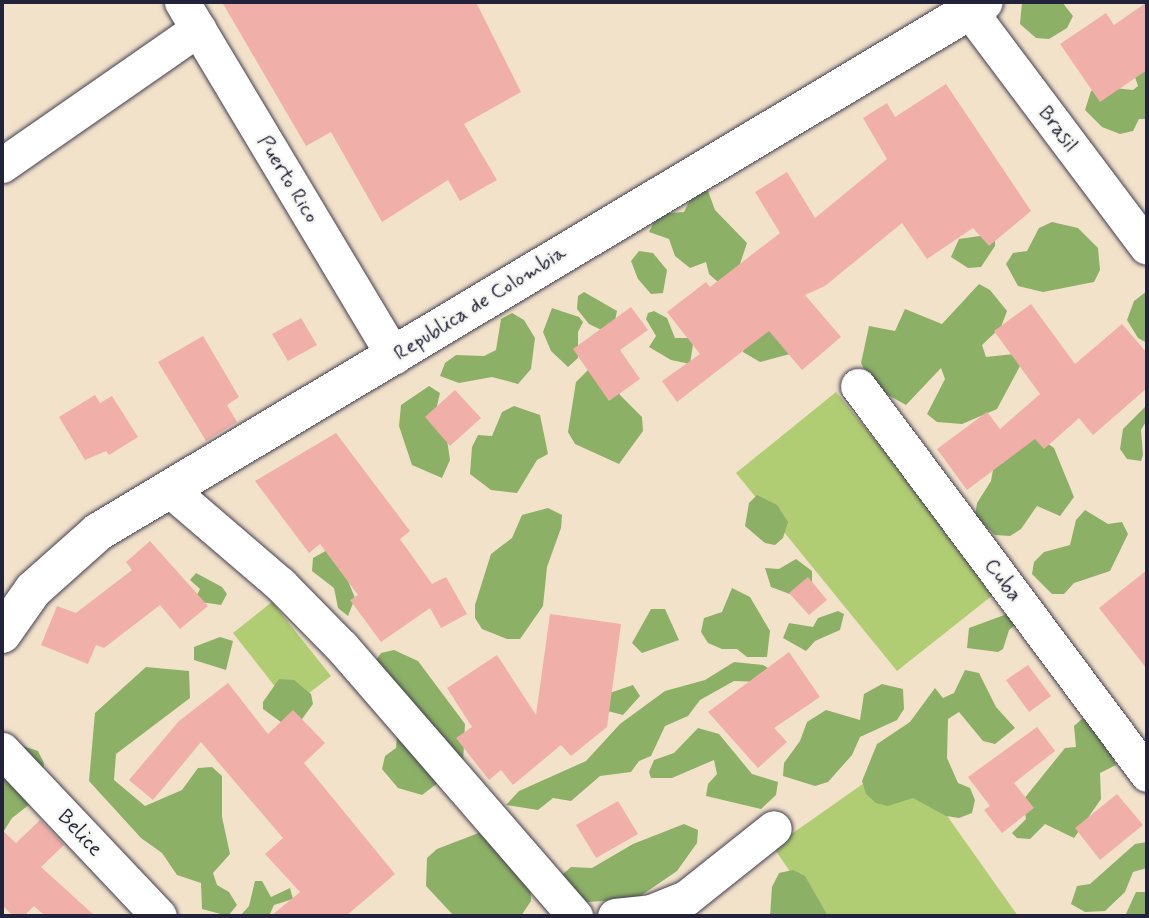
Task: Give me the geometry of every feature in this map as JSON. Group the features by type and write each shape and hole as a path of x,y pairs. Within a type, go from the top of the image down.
{"street":[{"name":"Brasil","path":"976,6 1147,247"},
{"name":"Republica de Colombia","path":"2,634 33,590 98,532 394,356 631,209 976,6"},
{"name":"Puerto Rico","path":"190,15 394,356"},
{"path":"2,165 190,15"},
{"name":"Cuba","path":"858,386 1147,774"},
{"path":"168,488 280,584 342,647 575,916"},
{"name":"Belice","path":"2,750 159,916"},
{"path":"615,916 651,912 686,898 774,828"}],"green space":[{"path":"1022,2 1062,2 1073,16 1067,28 1049,39 1036,38 1020,24"},
{"path":"1147,46 1147,119 1139,119 1133,131 1120,134 1102,127 1085,110 1091,91 1104,87 1133,90 1138,86 1132,68 1136,48"},
{"path":"708,191 715,210 747,243 739,267 719,283 709,274 706,262 690,268 675,256 669,239 649,232 658,214 684,212 693,194"},
{"path":"1052,222 1078,228 1098,248 1100,270 1094,282 1043,292 1018,286 1006,264 1013,253 1027,251 1039,228"},
{"path":"987,235 995,239 995,246 981,267 968,268 951,257 959,239"},
{"path":"639,251 653,253 667,270 663,293 651,294 638,279 631,261"},
{"path":"979,284 990,290 1007,311 1001,327 982,345 986,357 1014,354 1021,364 997,409 962,424 937,422 927,414 945,379 941,368 906,405 874,387 861,363 869,326 895,331 905,309 942,324"},
{"path":"1147,291 1147,343 1138,338 1127,320 1134,301"},
{"path":"584,292 617,311 612,335 589,324 577,309 578,296"},
{"path":"552,308 579,317 583,322 578,332 578,358 568,367 551,351 543,332"},
{"path":"654,311 667,318 675,338 689,338 693,344 690,364 671,360 649,347 656,336 646,319 648,313"},
{"path":"512,313 524,320 535,338 531,369 518,384 492,377 459,383 440,376 445,363 456,355 484,356 496,350 501,319"},
{"path":"763,323 790,354 760,362 743,352 741,339"},
{"path":"590,368 610,370 620,395 642,417 643,431 619,464 575,444 568,432 576,382"},
{"path":"429,386 440,393 434,419 446,433 450,460 442,478 412,465 399,426 401,405"},
{"path":"836,392 998,591 897,671 736,473"},
{"path":"1147,405 1147,420 1141,430 1141,461 1127,459 1120,449 1123,429"},
{"path":"514,406 540,415 548,454 537,460 517,493 491,490 470,474 472,447 478,435 492,436 502,412"},
{"path":"1016,436 1043,440 1054,448 1074,497 1060,516 1037,506 1021,529 1010,536 995,535 975,516 977,503 991,481 996,454"},
{"path":"757,495 777,505 788,522 783,538 775,545 765,543 745,526 749,503"},
{"path":"548,508 562,515 561,528 547,567 543,606 520,639 507,639 482,629 475,618 475,605 491,554 512,538 522,515"},
{"path":"1085,510 1108,524 1122,522 1128,534 1110,571 1074,583 1064,594 1052,594 1032,574 1034,562 1044,552 1070,545 1076,520"},
{"path":"338,544 351,564 348,581 355,598 348,616 338,608 334,588 312,571 313,558"},
{"path":"796,559 812,571 812,585 795,596 771,587 765,568 779,569"},
{"path":"196,573 222,587 227,594 221,605 194,601 200,589 190,580"},
{"path":"732,588 750,597 770,631 767,657 747,657 737,649 722,649 708,643 701,632 704,618 722,612"},
{"path":"272,602 331,676 291,707 233,633"},
{"path":"651,609 665,609 679,640 642,653 632,643"},
{"path":"838,611 844,614 840,630 815,641 806,651 783,638 789,623 813,627 818,618"},
{"path":"1007,614 1019,622 1009,630 1003,649 998,652 967,648 969,628"},
{"path":"220,637 233,641 226,670 194,660 194,647"},
{"path":"394,650 418,661 465,724 463,764 422,795 398,788 382,769 385,756 396,748 397,736 374,663 381,653"},
{"path":"734,662 763,665 775,672 767,682 734,681 700,700 688,716 665,726 651,756 639,761 631,772 600,776 571,801 553,798 538,810 506,805 519,791 586,761 620,724 665,691 705,680"},
{"path":"146,667 189,671 190,698 116,754 114,780 145,806 182,790 198,768 212,767 222,776 222,817 230,854 213,873 217,885 229,892 237,905 228,916 202,909 201,883 177,875 162,853 141,838 89,781 95,713"},
{"path":"965,670 979,673 996,707 1015,728 995,744 983,741 959,712 948,719 947,758 958,783 970,788 975,800 972,813 959,818 946,816 913,798 888,806 876,803 866,794 862,781 877,744 910,722 935,688 943,698 954,693"},
{"path":"279,679 294,680 311,694 313,704 297,726 285,725 263,709 263,702"},
{"path":"882,684 903,689 904,709 897,720 860,737 852,755 828,782 815,786 783,776 784,763 800,741 807,722 826,710 860,720 864,694"},
{"path":"633,685 640,696 623,715 600,709 601,696"},
{"path":"1083,718 1110,750 1116,765 1100,773 1101,799 1074,838 1045,824 1030,839 1017,838 1012,833 1026,819 1023,800 1065,748 1076,747 1074,726"},
{"path":"698,728 719,734 752,774 778,782 776,795 761,809 706,796 708,784 717,774 714,760 672,778 651,778 649,772 654,760 674,753"},
{"path":"11,742 38,751 44,763 39,797 12,818 2,834 2,749"},
{"path":"904,755 1018,916 821,916 773,847"},
{"path":"684,824 698,830 697,843 677,871 636,899 587,902 557,895 555,881 571,867 592,868 633,844"},
{"path":"489,829 530,862 531,901 521,916 454,916 426,886 427,858 437,849"},
{"path":"1147,842 1147,868 1133,872 1125,892 1105,911 1085,912 1071,904 1077,886 1090,884 1135,844"},
{"path":"793,870 805,876 828,916 770,916 772,887 779,873"},
{"path":"255,881 262,881 271,897 290,888 293,899 274,905 269,916 240,916 249,906"},
{"path":"1136,892 1147,892 1147,916 1125,916"}],"building":[{"path":"222,2 476,2 521,92 464,124 497,180 460,201 448,180 382,222 331,132 306,146"},
{"path":"1147,2 1147,70 1100,102 1060,44 1106,13 1114,25"},
{"path":"946,84 1031,211 989,246 973,228 927,259 902,223 825,286 805,295 841,337 802,370 769,331 677,402 662,381 700,354 667,312 706,282 710,287 780,233 755,192 787,172 815,218 887,159 863,118 887,103 895,117"},
{"path":"1031,304 1075,364 1122,324 1147,353 1147,388 1093,435 1079,418 1044,449 1035,439 967,490 937,449 987,412 1000,429 1040,394 994,331"},
{"path":"631,307 648,330 620,350 640,379 609,401 573,349"},
{"path":"301,318 317,345 288,361 272,334"},
{"path":"203,336 239,397 227,405 237,422 206,441 158,362"},
{"path":"455,390 481,418 450,446 425,417"},
{"path":"95,395 100,403 112,396 138,437 109,455 106,451 85,460 59,417"},
{"path":"336,433 410,531 400,539 432,584 446,577 467,614 441,628 430,608 381,642 350,600 358,595 320,544 309,553 255,481"},
{"path":"150,541 208,606 180,629 160,605 104,648 96,645 88,664 41,645 57,606 76,613 132,570 126,562"},
{"path":"1147,570 1147,669 1099,608"},
{"path":"808,577 827,600 809,615 789,593"},
{"path":"550,614 621,624 607,727 571,756 561,745 513,785 501,770 489,780 456,738 472,727 447,688 497,655 536,715"},
{"path":"789,652 820,697 774,728 787,742 758,768 708,712"},
{"path":"1028,665 1051,696 1029,712 1006,680"},
{"path":"228,683 268,734 293,710 325,743 304,763 395,874 346,916 271,916 300,892 265,854 283,838 201,742 153,800 129,780 179,721"},
{"path":"1037,727 1055,751 1014,783 1034,808 1002,833 984,810 990,806 968,777"},
{"path":"1117,794 1143,825 1100,860 1075,828"},
{"path":"618,801 638,834 596,858 576,825"},
{"path":"40,820 64,845 41,867 95,916 45,916 34,906 24,916 13,916 2,905 2,830 16,843"}]}
